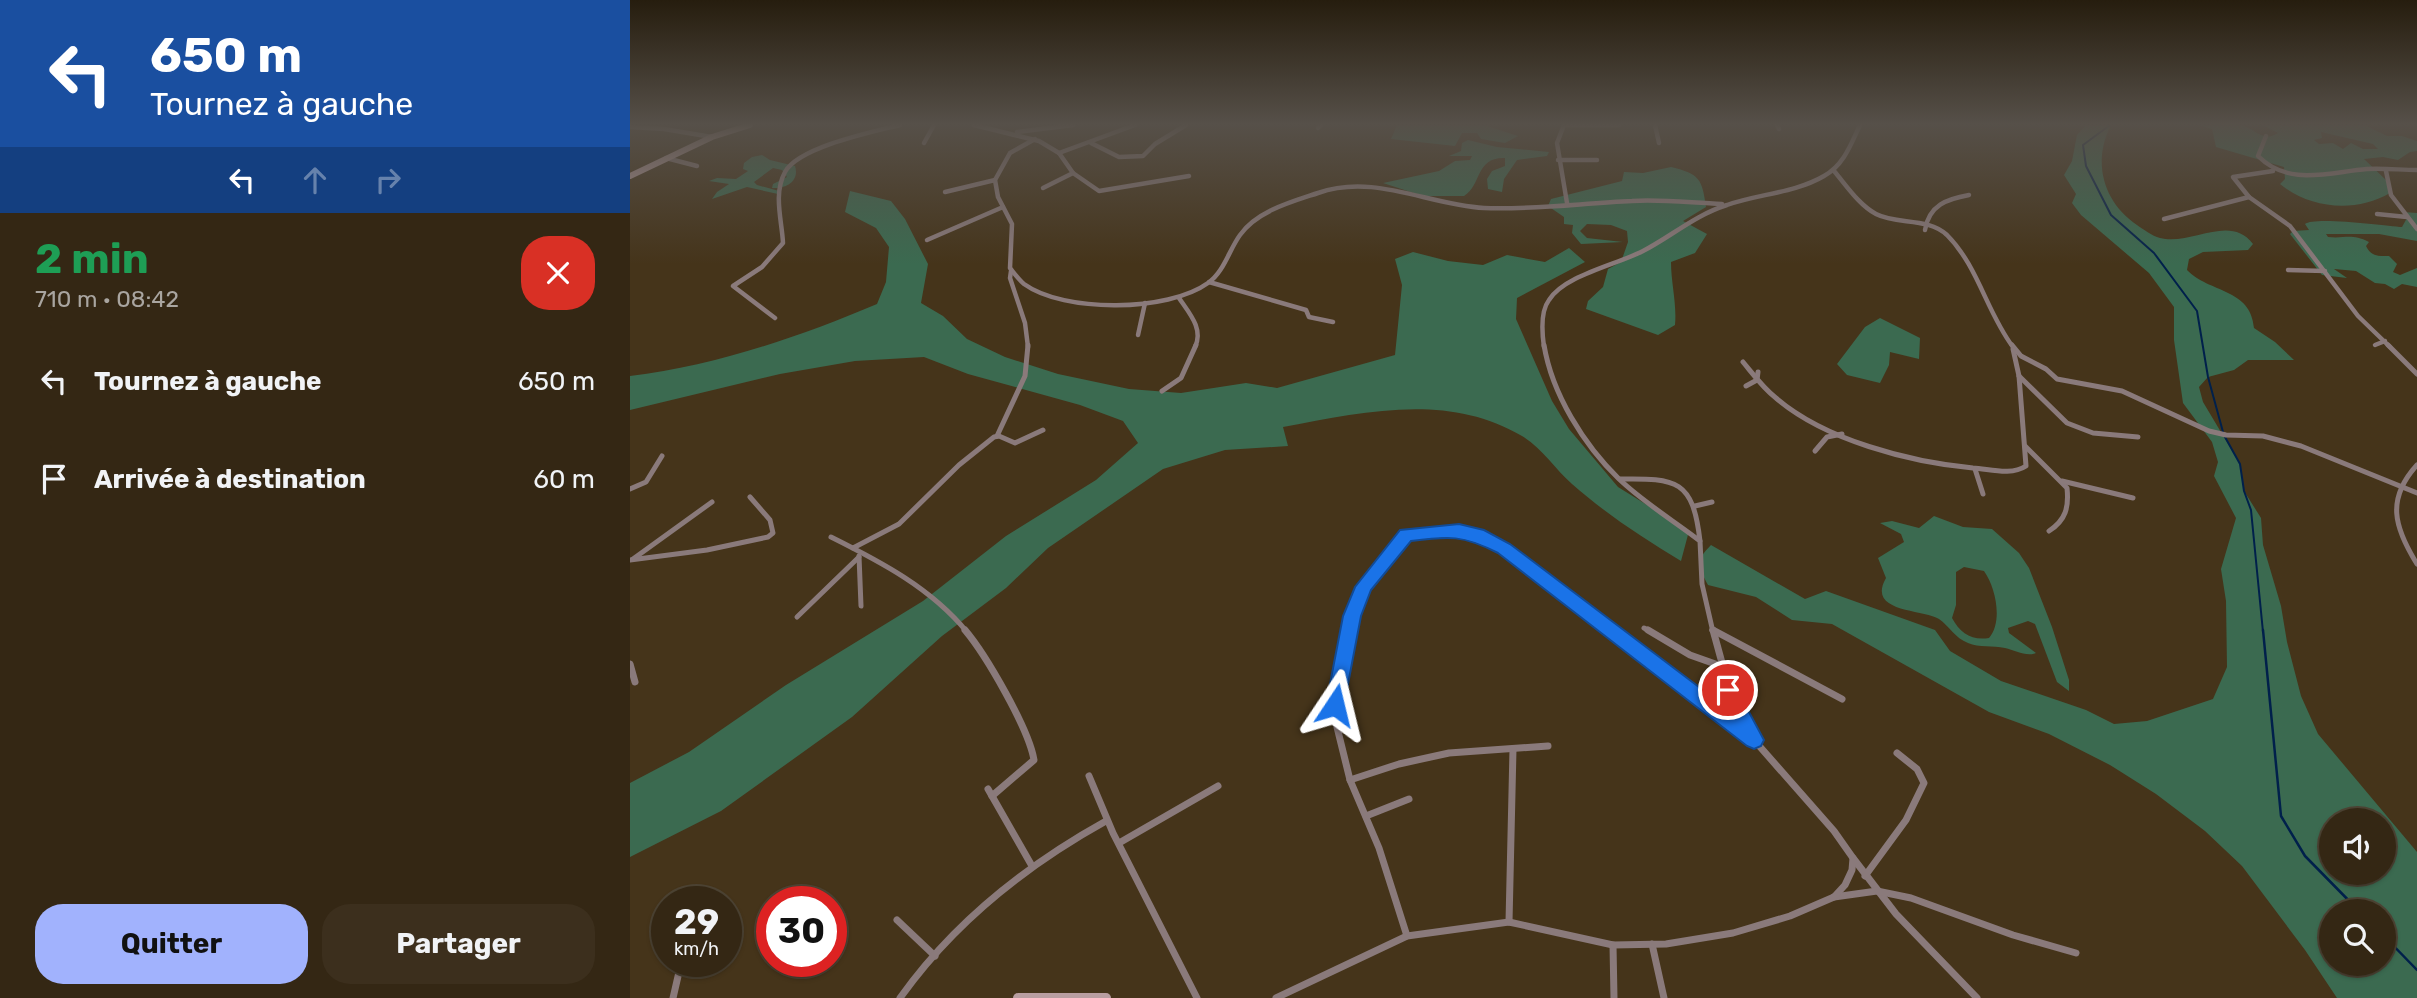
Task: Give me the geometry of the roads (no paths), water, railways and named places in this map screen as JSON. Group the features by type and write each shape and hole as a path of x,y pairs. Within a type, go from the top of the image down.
{"street":[{"path":"775,318 733,286 762,267 783,243 779,211 786,172"},
{"path":"797,617 857,553 899,524 959,465 996,436 1019,397 1030,355 1028,330 1010,278 1012,224 994,186 1000,172"},
{"path":"1560,172 1567,203"},
{"path":"1700,541 1619,479 1579,429 1553,384 1544,338 1544,311 1549,299 1570,282 1643,251 1697,216 1728,204 1802,186 1833,172"},
{"path":"1834,172 1852,193 1876,214 1940,229 1954,242 1969,265 1997,325 2012,346 2021,356 2046,369 2057,379 2110,388 2133,395 2209,431 2225,435 2263,436 2301,446 2417,493"},
{"path":"2264,172 2234,177 2235,182 2249,197 2290,226 2358,316 2417,374"},
{"path":"2278,172 2286,174 2367,172"},
{"path":"2386,172 2391,196 2417,229"},
{"path":"1043,188 1073,173 1094,189 1105,192 1165,178 1189,176"},
{"path":"945,192 995,180"},
{"path":"1011,271 1027,288 1050,298 1079,302 1144,303 1179,298 1209,282 1240,235 1252,222 1295,201 1333,188 1364,186 1454,205 1484,208 1652,200 1728,204"},
{"path":"1925,227 1940,202 1969,195"},
{"path":"2164,219 2249,197"},
{"path":"927,240 949,233 967,221 1003,206"},
{"path":"2377,214 2407,217"},
{"path":"2287,270 2325,271"},
{"path":"1209,282 1306,310 1309,317 1333,322"},
{"path":"1162,391 1165,387 1175,385 1181,377 1199,339 1196,324 1179,298"},
{"path":"1138,335 1144,303"},
{"path":"2375,345 2385,341"},
{"path":"1743,362 1778,400 1842,434 1912,460 1975,469 2022,470 2026,466 2019,376 2012,346"},
{"path":"1757,380 1758,372"},
{"path":"2019,376 2073,426 2093,433 2138,437"},
{"path":"1746,386 1757,380"},
{"path":"996,436 1016,443 1043,430"},
{"path":"1815,452 1828,437 1842,434"},
{"path":"2023,444 2067,488 2069,511 2063,521 2049,531"},
{"path":"630,489 646,482 662,456"},
{"path":"2417,465 2400,486 2396,499 2398,520 2407,547 2417,564"},
{"path":"1975,469 1983,494"},
{"path":"1619,479 1671,480 1689,497 1695,506 1702,584 1721,666 1733,704 1754,740 1834,831 1864,876 1977,998"},
{"path":"2059,479 2087,489 2133,498"},
{"path":"630,560 707,550 768,537 773,533 770,520 750,497"},
{"path":"630,560 657,544 712,502"},
{"path":"1695,506 1712,502"},
{"path":"1407,936 1387,872 1350,779 1335,719 1352,616 1363,587 1406,535 1459,531 1478,535 1504,549 1754,740"},
{"path":"831,537 886,566 944,607 989,663 1022,729 1034,760 990,792 1032,866"},
{"path":"857,553 861,606"},
{"path":"1644,628 1690,655 1721,666"},
{"path":"1712,630 1842,699"},
{"path":"630,664 635,682"},
{"path":"1350,779 1454,752 1532,750 1548,746"},
{"path":"1509,922 1513,749"},
{"path":"1864,876 1903,823 1924,783 1917,769 1897,753"},
{"path":"1089,776 1106,821 1197,998"},
{"path":"1119,843 1217,786"},
{"path":"1366,816 1409,799"},
{"path":"900,998 962,926 1032,866 1106,821"},
{"path":"1833,897 1845,886 1852,870 1853,858"},
{"path":"1276,998 1407,936 1509,922 1614,945 1666,944 1733,933 1790,916 1833,897 1877,891 1911,898 2013,935 2076,953"},
{"path":"897,920 935,956"},
{"path":"1652,944 1664,998"},
{"path":"1614,945 1614,998"},
{"path":"673,998 678,977"},
{"path":"1018,998 1106,998"}],"waterway":[{"path":"2089,172 2111,215 2154,253 2197,311 2208,377 2223,432"},
{"path":"2225,437 2240,464 2244,491 2251,510 2263,632"},
{"path":"2263,630 2281,816 2305,856 2347,899"},
{"path":"2396,948 2417,970"}]}
